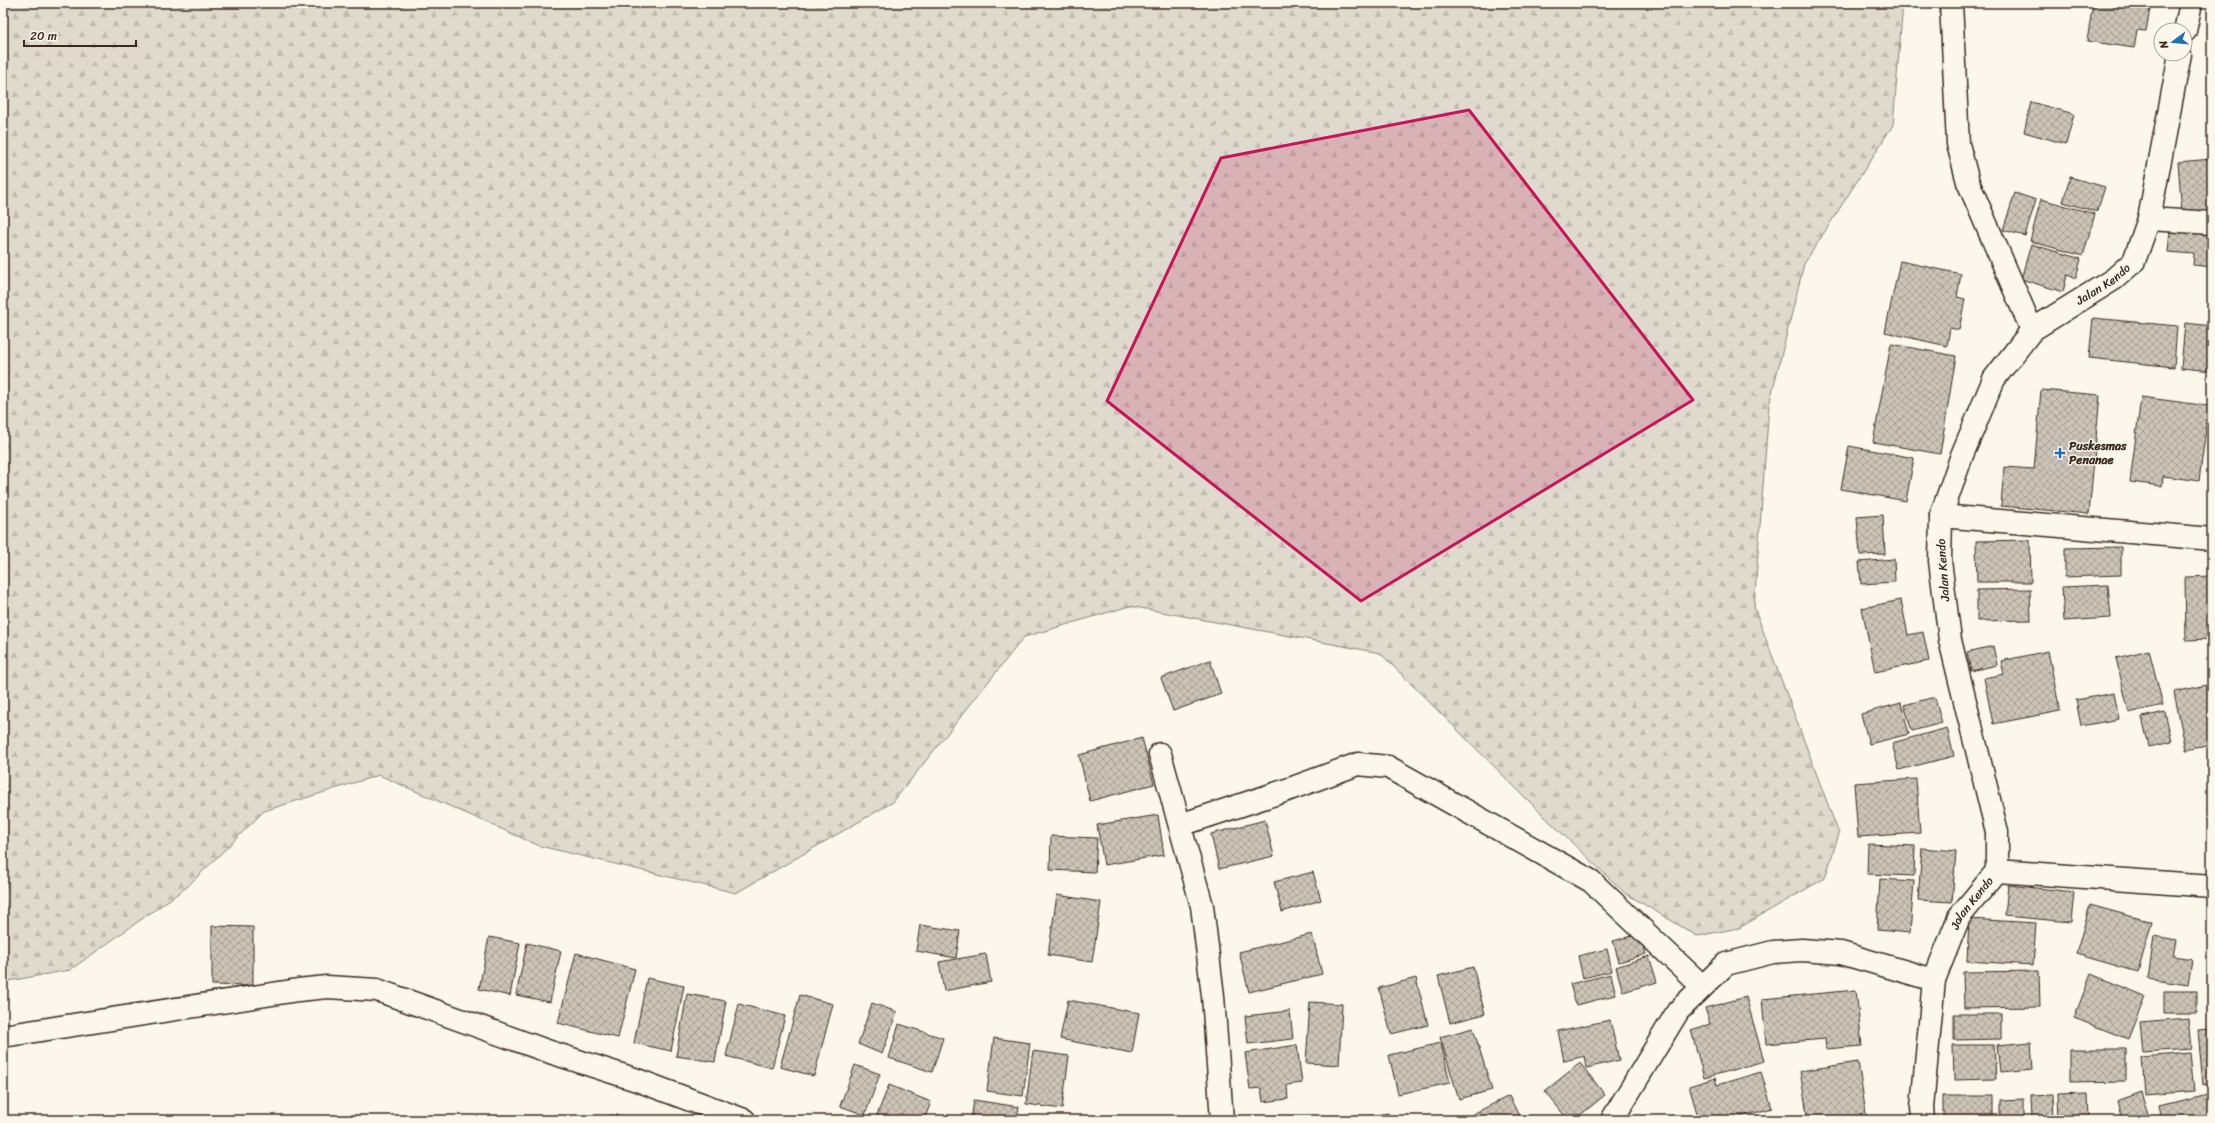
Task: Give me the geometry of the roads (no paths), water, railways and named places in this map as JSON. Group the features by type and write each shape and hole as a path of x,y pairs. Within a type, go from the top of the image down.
{"street":[{"path":"1951,3 1958,144 1968,182 2032,330"},
{"path":"2187,22 2191,3"},
{"name":"Jalan Kendo","path":"1923,1120 1922,1107 1934,980 1959,917 1997,871 1997,832 1950,640 1940,561 1941,516 1962,455 1994,379 2032,330 2114,279 2134,262 2149,219 2178,62"},
{"path":"2149,219 2212,223"},
{"path":"1941,516 2212,538"},
{"path":"1160,754 1202,906 1213,996 1222,1120"},
{"path":"1180,825 1287,790 1358,764 1388,766 1487,824 1591,881 1702,986"},
{"path":"1997,871 2212,886"},
{"path":"1612,1120 1678,1011 1726,964 1773,952 1802,950 1841,954 1934,980"},
{"path":"3,1036 270,993 327,987 378,990 550,1052 637,1080 744,1120"}],"place":[{"name":"Puskesmas Penanae","path":"2060,453"}]}
